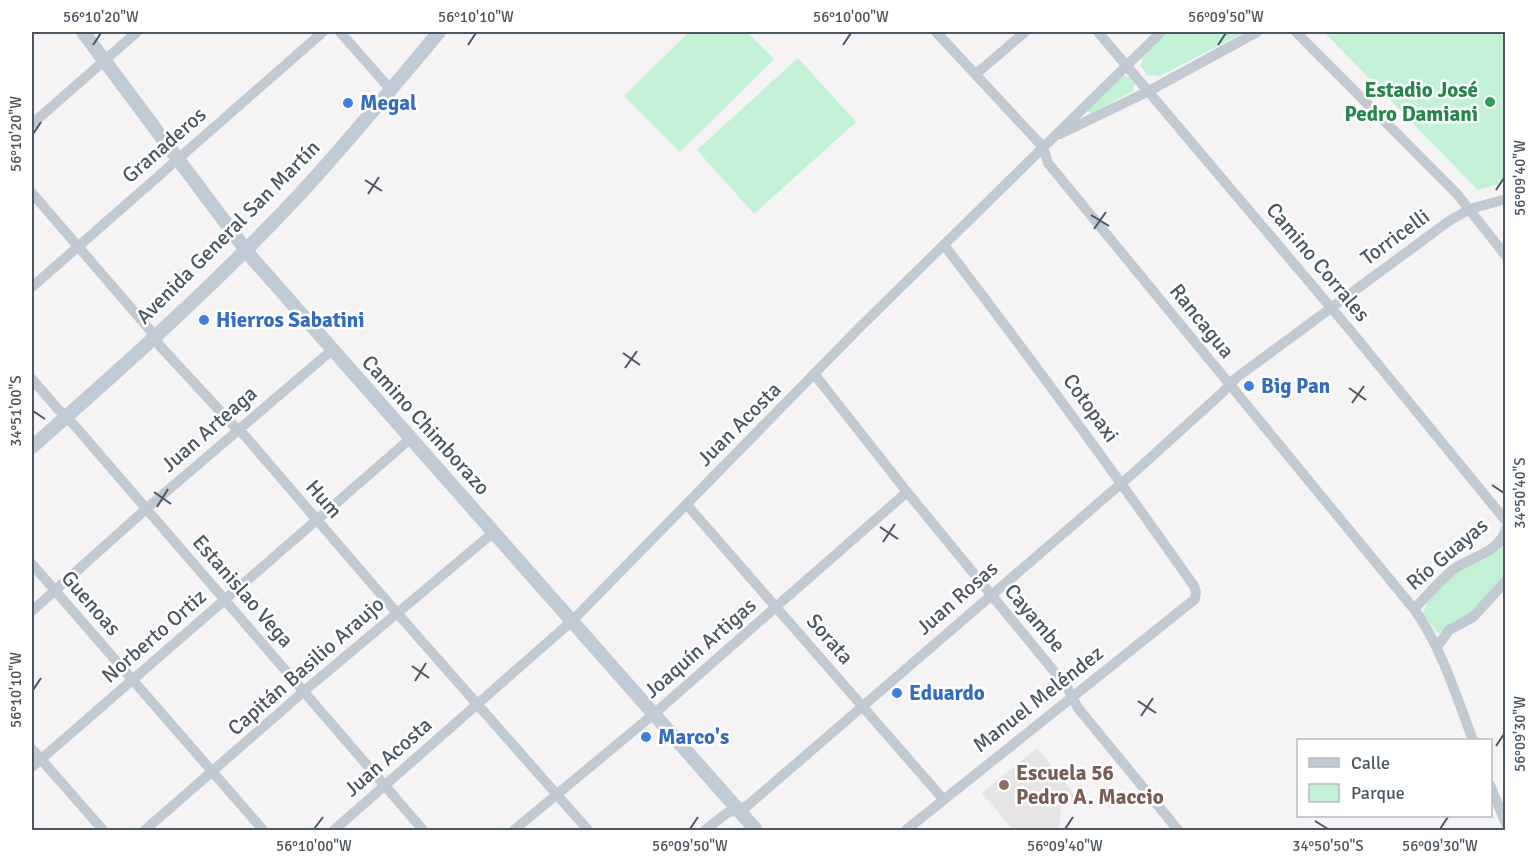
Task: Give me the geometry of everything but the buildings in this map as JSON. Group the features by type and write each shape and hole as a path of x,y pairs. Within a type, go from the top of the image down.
{"street":[{"name":"Camino Chimborazo","path":"83,32 245,249 410,439 655,713 756,831"},
{"path":"32,124 137,32"},
{"name":"Granaderos","path":"32,287 323,32"},
{"path":"340,32 391,90"},
{"name":"Avenida General San Martín","path":"32,447 155,337 298,195 439,32"},
{"name":"Rancagua","path":"936,32 1043,147 1048,164 1427,627 1472,739"},
{"path":"976,74 1025,32"},
{"name":"Camino Corrales","path":"1098,32 1506,520"},
{"name":"Juan Acosta","path":"334,831 572,621 859,328 1161,32"},
{"path":"1055,136 1149,91 1257,32"},
{"path":"1296,32 1470,209 1506,256"},
{"name":"Hum","path":"32,193 155,337 588,831"},
{"name":"Torricelli","path":"1229,386 1236,378 1449,221 1470,209 1506,199"},
{"name":"Cotopaxi","path":"944,245 1015,337 1121,482 1194,586 1195,599"},
{"name":"Juan Arteaga","path":"32,611 146,509 332,350"},
{"name":"Cayambe","path":"815,375 907,492 1067,687 1078,708 1178,831"},
{"name":"Estanislao Vega","path":"32,379 423,831"},
{"name":"Juan Rosas","path":"705,831 727,813 747,806 1229,386"},
{"name":"Norberto Ortiz","path":"32,767 410,439"},
{"name":"Joaquín Artigas","path":"514,831 777,608 907,492"},
{"name":"Sorata","path":"687,505 944,800"},
{"name":"Río Guayas","path":"1413,609 1452,570 1481,555 1498,542 1506,529"},
{"name":"Capitán Basilio Araujo","path":"145,831 303,692 494,532"},
{"name":"Guenoas","path":"32,564 263,831"},
{"path":"1437,647 1449,630 1473,617 1506,581"},
{"name":"Manuel Meléndez","path":"906,831 1195,599"},
{"path":"32,749 103,831"},
{"path":"1492,788 1505,820"}],"shaded area":[{"path":"1037,748 1077,797 1061,804 1059,830 1013,830 982,793"}],"green space":[{"path":"689,32 747,32 774,59 680,152 624,96"},
{"path":"1168,32 1243,33 1160,76 1147,75 1141,66 1143,55"},
{"path":"1324,32 1505,32 1505,182 1478,190"},
{"path":"798,58 856,122 754,214 697,150"},
{"path":"1123,76 1131,78 1135,83 1133,91 1092,113 1088,112 1087,110"},
{"path":"1505,539 1505,575 1470,614 1438,633 1423,614 1428,599 1460,570 1483,560"}],"place":[{"name":"Estadio José Pedro Damiani","path":"1490,102"},
{"name":"Megal","path":"348,103"},
{"name":"Hierros Sabatini","path":"204,320"},
{"name":"Big Pan","path":"1249,386"},
{"name":"Eduardo","path":"897,693"},
{"name":"Marco's","path":"646,737"},
{"name":"Escuela 56 Pedro A. Maccio","path":"1004,785"}]}
